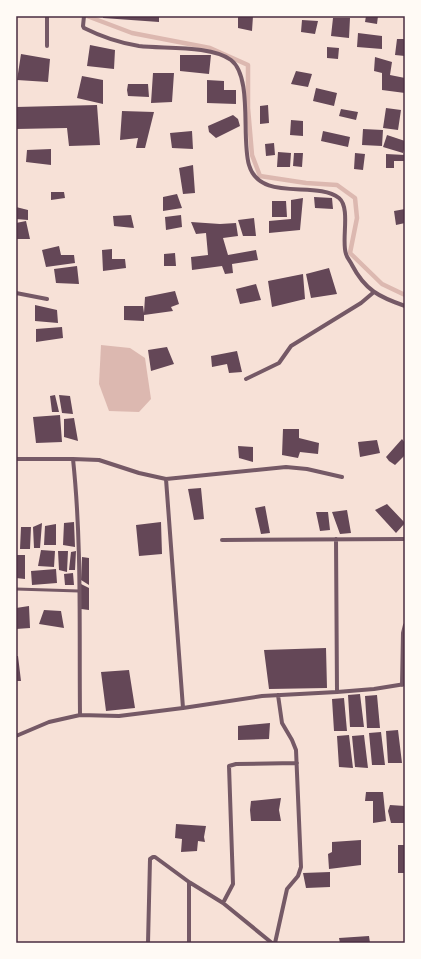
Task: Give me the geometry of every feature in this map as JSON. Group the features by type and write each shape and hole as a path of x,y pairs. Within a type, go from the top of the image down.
{"street":[{"path":"47,16 47,46"},
{"path":"83,18 84,28 115,42 156,48 205,50 217,53 232,61 238,71 244,89 247,159 251,172 261,183 294,190 322,192 334,195 341,199 344,208 346,254 357,275 378,295 405,306"},
{"path":"246,379 279,363 291,346 362,303 374,292"},
{"path":"16,294 47,299"},
{"path":"16,459 99,460 139,473 166,479 286,467 307,469 342,477"},
{"path":"73,459 79,591 80,715"},
{"path":"166,479 183,708"},
{"path":"336,539 337,692"},
{"path":"222,540 405,539"},
{"path":"16,736 49,722 80,715 119,716 262,696 374,689 404,684 403,633 405,625"},
{"path":"148,943 150,859 155,857 189,882 223,903 274,943 286,889 298,876 301,867 296,786 296,750 292,740 282,724 278,695"},
{"path":"223,903 233,884 229,766 236,764 297,763"},
{"path":"189,882 189,943"}],"lane":[{"path":"16,589 79,591"}],"shaded area":[{"path":"101,345 130,348 145,358 151,399 139,412 109,411 99,384"}],"building":[{"path":"103,16 159,16 159,22 103,18"},
{"path":"238,16 253,16 252,31 238,28"},
{"path":"366,16 378,16 377,24 365,22"},
{"path":"333,18 350,18 349,38 331,36"},
{"path":"302,20 318,21 315,34 301,32"},
{"path":"358,33 382,36 382,49 357,47"},
{"path":"397,39 405,39 405,56 395,55"},
{"path":"90,45 115,50 114,69 87,66"},
{"path":"327,47 339,48 338,59 327,58"},
{"path":"21,54 50,59 48,82 17,80"},
{"path":"180,55 211,55 209,74 180,71"},
{"path":"375,57 392,62 390,75 405,78 405,93 382,90 382,73 374,71"},
{"path":"296,71 312,74 308,87 291,84"},
{"path":"153,73 174,73 172,102 151,103"},
{"path":"82,76 103,80 103,104 77,98"},
{"path":"207,80 224,81 224,90 236,90 236,104 207,103"},
{"path":"128,84 148,84 149,97 128,96"},
{"path":"316,88 337,93 334,106 313,101"},
{"path":"97,105 100,145 69,146 67,128 16,129 16,107"},
{"path":"268,105 269,123 260,124 260,106"},
{"path":"386,108 401,110 398,130 383,128"},
{"path":"341,109 358,112 356,120 339,116"},
{"path":"122,111 154,112 145,148 136,148 138,138 120,140"},
{"path":"233,115 238,119 240,126 216,138 209,132 208,126"},
{"path":"291,120 303,121 303,136 290,135"},
{"path":"363,129 383,130 382,146 362,145"},
{"path":"192,131 193,149 172,148 170,133"},
{"path":"323,131 350,137 348,147 321,141"},
{"path":"387,135 405,141 403,153 383,147"},
{"path":"274,143 275,155 266,156 265,144"},
{"path":"51,149 51,165 26,162 27,150"},
{"path":"278,152 291,153 290,167 277,167"},
{"path":"294,153 303,153 302,167 293,166"},
{"path":"355,153 365,154 363,170 354,169"},
{"path":"386,154 405,155 405,161 394,161 394,168 386,168"},
{"path":"193,165 195,193 183,194 179,168"},
{"path":"51,192 64,192 65,198 51,200"},
{"path":"177,194 182,208 163,211 163,197"},
{"path":"314,197 332,198 333,209 315,208"},
{"path":"303,198 300,230 269,233 269,221 291,219 291,200"},
{"path":"272,201 286,201 287,217 272,217"},
{"path":"16,207 28,210 28,220 16,219"},
{"path":"405,209 405,223 396,225 394,211"},
{"path":"131,215 134,228 114,226 113,216"},
{"path":"181,215 182,227 166,230 165,217"},
{"path":"254,218 256,236 243,236 238,220"},
{"path":"26,221 30,239 16,239 16,223"},
{"path":"191,222 220,224 236,223 238,236 223,238 228,255 256,250 258,260 232,264 233,273 225,274 222,266 192,270 191,257 208,255 206,233 196,234"},
{"path":"59,246 61,255 74,255 75,263 46,267 42,250"},
{"path":"112,249 112,259 125,259 126,268 103,271 102,250"},
{"path":"175,253 176,266 164,266 164,254"},
{"path":"77,266 79,284 56,283 54,269"},
{"path":"329,268 337,294 311,298 306,274"},
{"path":"303,274 305,299 272,307 268,281"},
{"path":"256,284 261,300 240,304 236,289"},
{"path":"175,291 179,304 171,307 173,311 144,315 144,321 124,320 124,306 143,306 144,313 145,297"},
{"path":"35,305 57,310 58,323 35,321"},
{"path":"62,327 63,338 36,342 36,329"},
{"path":"167,347 174,364 151,371 148,350"},
{"path":"237,351 242,372 229,373 227,364 212,367 211,356"},
{"path":"55,395 59,412 52,412 50,396"},
{"path":"59,395 70,396 73,414 62,413"},
{"path":"60,415 62,442 36,443 33,417"},
{"path":"74,418 78,441 64,437 64,419"},
{"path":"283,429 299,429 299,438 319,443 318,454 300,452 298,458 282,455"},
{"path":"402,439 405,443 405,455 395,465 386,457"},
{"path":"377,440 380,453 360,457 358,442"},
{"path":"238,446 253,447 253,462 239,458"},
{"path":"201,488 204,519 194,520 188,489"},
{"path":"387,504 405,523 396,533 375,510"},
{"path":"265,506 270,533 261,534 255,508"},
{"path":"347,510 351,533 340,534 332,512"},
{"path":"316,512 328,512 330,530 320,531"},
{"path":"74,522 75,547 63,545 64,523"},
{"path":"161,522 162,554 139,556 136,525"},
{"path":"42,523 40,548 34,548 33,527"},
{"path":"56,524 56,545 44,545 45,526"},
{"path":"21,527 31,527 30,549 20,549"},
{"path":"41,550 55,551 54,567 38,566"},
{"path":"58,551 68,551 67,572 59,570"},
{"path":"76,551 75,570 69,570 71,552"},
{"path":"16,555 25,555 25,579 16,578"},
{"path":"82,557 89,558 89,585 81,580"},
{"path":"56,569 57,583 32,585 31,571"},
{"path":"73,573 74,585 65,585 64,574"},
{"path":"81,584 89,588 89,610 81,609"},
{"path":"29,606 30,628 16,629 16,608"},
{"path":"44,610 61,611 64,628 39,624"},
{"path":"326,648 327,688 269,689 264,650"},
{"path":"16,656 18,656 21,681 16,681"},
{"path":"129,670 135,708 106,711 101,672"},
{"path":"360,694 364,727 350,727 348,695"},
{"path":"377,695 380,728 367,728 365,696"},
{"path":"344,698 347,731 334,731 332,699"},
{"path":"270,723 269,739 238,740 238,726"},
{"path":"398,730 402,763 388,763 386,731"},
{"path":"381,732 385,765 372,765 369,733"},
{"path":"349,735 353,768 339,767 337,736"},
{"path":"364,735 368,768 355,767 352,736"},
{"path":"366,792 383,792 386,821 373,823 373,801 365,801"},
{"path":"281,798 279,810 281,821 251,821 251,801"},
{"path":"390,805 405,806 405,823 391,823 388,811"},
{"path":"176,824 206,826 204,837 205,842 198,841 197,851 181,852 182,839 175,838"},
{"path":"361,840 361,865 329,869 328,854 332,852 332,842"},
{"path":"398,845 405,845 405,873 398,873"},
{"path":"330,872 330,887 306,888 303,873"},
{"path":"369,936 370,943 340,943 339,938"}],"waterway":[{"path":"87,16 132,33 210,48 248,65 248,108 252,155 260,176 306,183 337,185 355,198 357,218 350,253 382,284 405,295"}]}
